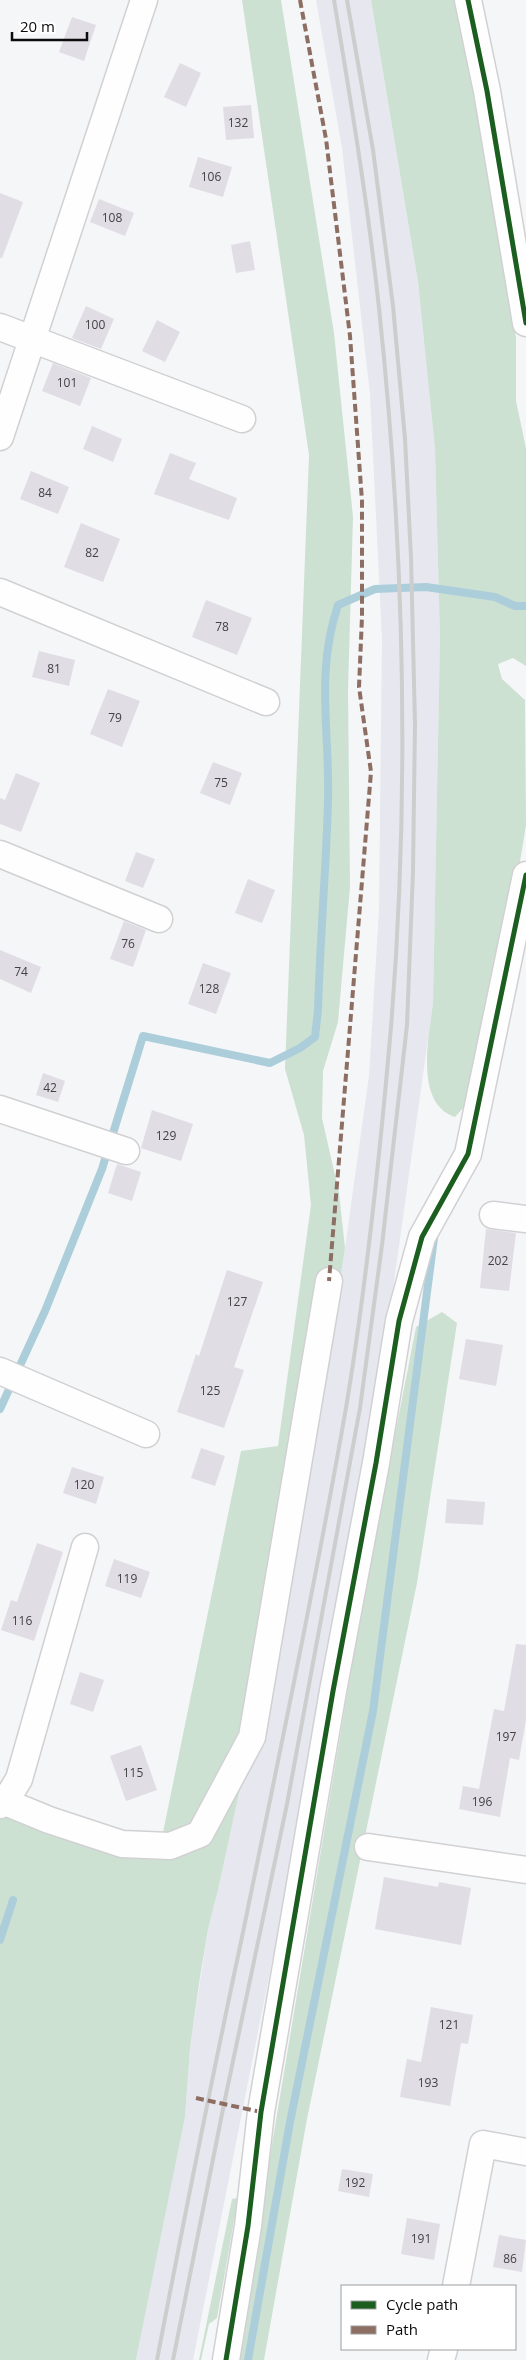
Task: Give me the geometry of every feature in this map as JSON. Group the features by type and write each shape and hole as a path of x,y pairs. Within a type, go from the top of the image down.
{"street":[{"path":"0,436 144,0"},
{"path":"468,0 488,101 526,323"},
{"path":"0,327 242,419"},
{"path":"0,592 266,702"},
{"path":"0,854 159,919"},
{"path":"226,2360 248,2226 261,2112 333,1691 376,1463 399,1321 422,1237 468,1154 526,875"},
{"path":"0,1109 126,1151"},
{"path":"493,1215 526,1219"},
{"path":"85,1547 20,1779 2,1804 122,1844 170,1846 200,1834 252,1737 329,1281"},
{"path":"0,1371 146,1434"},
{"path":"368,1847 526,1870"},
{"path":"456,2285 483,2144 526,2152"}],"shaded area":[{"path":"316,0 371,0 418,282 435,449 440,638 433,1003 386,1339 299,1825 193,2360 136,2360 185,2117 190,2048 208,1929 315,1442 369,1076 379,910 382,639 370,394 342,148"}],"green space":[{"path":"242,0 281,0 334,333 353,517 348,690 350,887 338,1022 323,1071 322,1118 339,1193 345,1248 315,1442 208,1929 190,2048 185,2117 136,2360 0,2360 0,1803 160,1847 241,1451 278,1446 311,1205 304,1135 285,1069 309,455"},
{"path":"371,0 458,0 482,113 516,338 516,401 526,448 526,666 513,658 498,664 502,679 525,700 526,825 516,886 465,1106 455,1117 442,1110 434,1098 429,1084 427,1068 427,1050 433,1003 440,638 435,449 418,282"},
{"path":"442,1312 457,1323 417,1583 307,2119 264,2360 236,2360 363,1599 416,1327"},
{"path":"238,2198 217,2318 209,2324 201,2360 199,2360 232,2199"}],"building":[{"path":"72,17 96,25 84,61 59,52"},
{"path":"180,63 201,73 186,107 164,97"},
{"path":"251,105 254,138 226,140 223,107"},
{"path":"198,157 232,167 223,197 189,187"},
{"path":"0,193 23,202 2,258 0,258"},
{"path":"99,199 134,213 125,236 90,222"},
{"path":"250,241 255,270 236,273 231,245"},
{"path":"86,306 114,319 101,349 72,338"},
{"path":"157,320 180,332 165,362 142,351"},
{"path":"53,363 91,378 80,406 42,391"},
{"path":"92,426 122,439 113,462 83,449"},
{"path":"170,453 196,463 189,479 237,498 229,520 154,494"},
{"path":"31,471 69,487 58,514 20,499"},
{"path":"81,523 120,539 103,582 64,567"},
{"path":"206,600 252,618 237,655 192,637"},
{"path":"39,651 75,660 69,686 32,677"},
{"path":"108,689 140,701 122,747 90,734"},
{"path":"213,762 242,773 230,805 200,793"},
{"path":"16,773 40,783 21,832 0,824 0,798 5,800"},
{"path":"136,852 155,859 143,888 125,881"},
{"path":"248,879 275,890 262,923 235,913"},
{"path":"124,921 146,930 133,967 110,959"},
{"path":"0,950 41,967 31,993 0,979"},
{"path":"203,963 231,973 216,1014 188,1004"},
{"path":"43,1073 65,1081 58,1102 36,1095"},
{"path":"152,1110 193,1124 181,1161 141,1148"},
{"path":"117,1164 141,1172 132,1201 108,1193"},
{"path":"486,1229 516,1233 509,1291 480,1288"},
{"path":"227,1270 263,1282 234,1367 244,1370 224,1428 177,1412 196,1354 199,1356"},
{"path":"466,1339 503,1345 496,1386 459,1379"},
{"path":"201,1448 225,1456 215,1486 191,1478"},
{"path":"72,1467 104,1477 96,1504 63,1493"},
{"path":"447,1499 485,1502 483,1525 445,1523"},
{"path":"37,1543 63,1552 34,1641 1,1630 11,1600 17,1602"},
{"path":"114,1559 150,1572 141,1598 105,1586"},
{"path":"516,1644 526,1645 526,1720 519,1760 510,1758 500,1817 459,1809 463,1786 479,1789 494,1709 504,1711"},
{"path":"80,1672 104,1680 93,1712 70,1704"},
{"path":"141,1745 157,1790 126,1801 110,1756"},
{"path":"384,1877 438,1887 439,1882 471,1888 461,1945 375,1929"},
{"path":"431,2007 473,2015 468,2044 461,2043 450,2106 400,2097 407,2059 421,2062"},
{"path":"342,2169 373,2174 369,2197 338,2191"},
{"path":"407,2218 440,2224 434,2260 401,2254"},
{"path":"499,2235 526,2240 522,2272 493,2267"}],"waterway":[{"path":"0,1409 45,1311 102,1169 143,1036 270,1063 300,1048 315,1037 318,1010 328,801 325,679 331,630 338,605 375,589 426,587 495,597 515,606 526,606"},
{"path":"248,2360 290,2122 373,1711 434,1238"},
{"path":"0,1940 13,1900"}],"railway":[{"path":"157,2360 296,1673 346,1408 372,1218 391,1027 401,848 402,758 399,577 387,397 375,269 359,154 334,0"},
{"path":"173,2360 287,1804 360,1408 382,1245 407,1025 413,871 415,724 411,557 405,439 393,306 373,150 347,0"}],"marked path":[{"path":"300,0 326,139 350,336 362,501 362,617 359,687 371,772 329,1281"},
{"path":"196,2098 261,2112"}],"cycle path":[{"path":"468,0 487,91 526,323"},
{"path":"226,2360 248,2226 261,2112 333,1691 376,1463 399,1321 422,1237 468,1154 526,875"}]}
